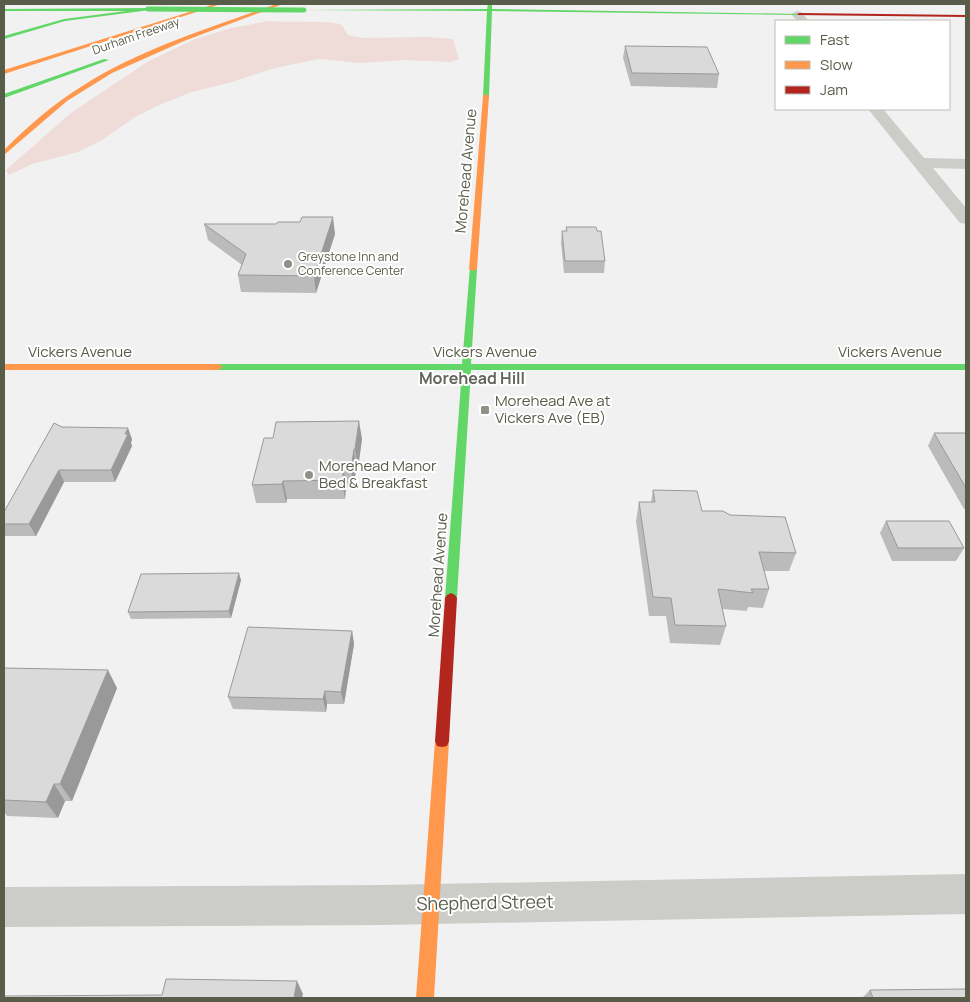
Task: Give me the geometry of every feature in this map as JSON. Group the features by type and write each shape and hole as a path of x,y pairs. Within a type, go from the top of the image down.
{"main road":[{"name":"Durham Freeway","path":"4,72 221,4"},
{"name":"Durham Freeway","path":"4,96 278,4"},
{"path":"4,153 46,114 98,78 166,46 281,4"},
{"path":"4,10 304,10 490,7 800,18 966,16"},
{"name":"Morehead Avenue","path":"425,998 478,196 486,105 490,7"},
{"path":"4,38 64,20 148,9"},
{"name":"Vickers Avenue","path":"4,367 966,367"}],"street":[{"path":"876,110 966,219"},
{"path":"921,163 966,164"},
{"name":"Shepherd Street","path":"4,908 431,904 966,894"}],"shaded area":[{"path":"269,21 338,23 342,25 348,35 363,38 428,37 453,39 459,59 451,62 404,60 360,63 319,59 275,68 232,82 192,92 159,105 135,117 102,140 78,152 32,164 9,175 6,170 71,113 147,62 193,40 231,28"}],"building":[{"path":"625,46 707,47 719,74 632,73"},
{"name":"Greystone Inn and Conference Center","path":"302,217 333,217 314,276 238,275 246,254 204,224 276,224 278,222 300,222"},
{"path":"566,227 596,227 597,231 601,231 605,261 565,261 562,231 567,231"},
{"path":"359,421 351,469 344,469 342,480 283,481 282,484 252,485 264,438 273,438 276,422"},
{"path":"54,423 62,427 128,428 125,434 128,434 111,470 59,470 29,524 4,524 4,512"},
{"path":"934,433 966,433 966,488"},
{"path":"653,490 697,491 702,511 723,511 730,515 785,517 796,553 759,552 769,589 751,589 753,593 718,589 726,626 675,625 671,598 653,597 639,502 655,502"},
{"path":"886,521 949,521 964,548 898,548"},
{"path":"239,573 229,611 128,612 141,574"},
{"path":"248,627 352,631 341,692 325,691 323,699 228,697"},
{"path":"4,668 108,670 60,784 54,784 46,802 4,800"},
{"path":"166,979 297,981 294,998 4,998 4,996 162,995"},
{"path":"966,989 966,998 873,998 870,990"}],"traffic: fast":[{"path":"486,96 490,4"},
{"path":"4,10 148,9"},
{"path":"4,38 64,20 148,9"},
{"path":"148,9 304,10"},
{"path":"304,10 512,10 799,14"},
{"path":"4,96 106,60"},
{"path":"451,598 473,269"},
{"path":"218,367 966,367"}],"traffic: slow":[{"path":"4,72 219,4"},
{"path":"4,153 54,108 76,92 110,72 182,40 281,4"},
{"path":"473,269 486,96"},
{"path":"4,367 218,367"},
{"path":"425,998 442,741"}],"traffic: jam":[{"path":"799,14 966,16"},
{"path":"442,741 451,598"}],"place":[{"name":"Greystone Inn and Conference Center","path":"288,264"},
{"name":"Morehead Ave at Vickers Ave (EB)","path":"485,410"},
{"name":"Morehead Manor Bed & Breakfast","path":"309,475"}],"district":[{"name":"Morehead Hill","path":"472,378"}]}
